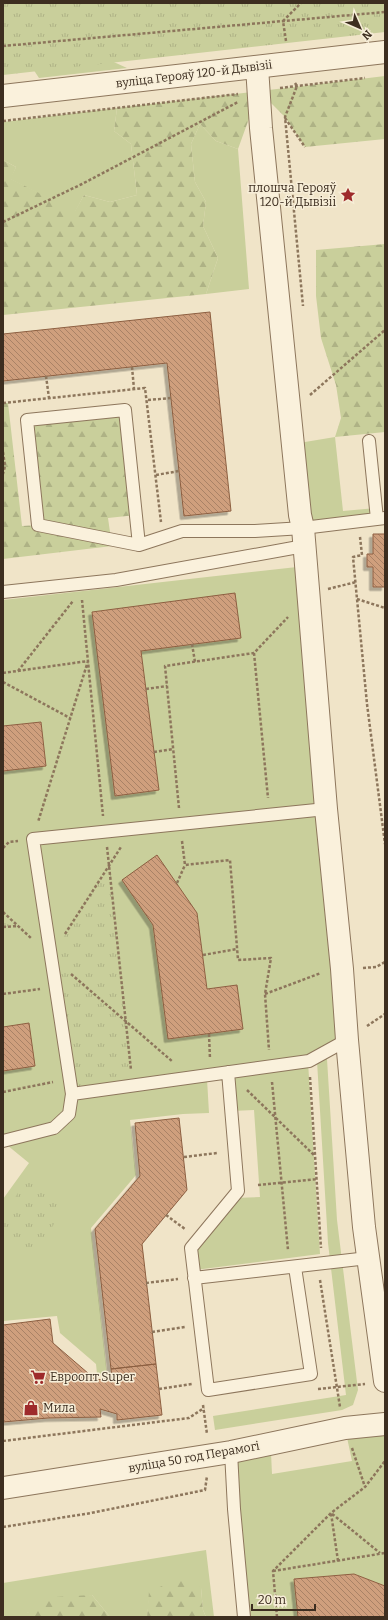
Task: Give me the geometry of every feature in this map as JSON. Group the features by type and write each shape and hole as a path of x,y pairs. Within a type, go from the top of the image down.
{"street":[{"name":"вуліца Герояў 120-й Дывізіі","path":"3,96 385,52"},
{"path":"257,67 309,595 326,809 342,969 346,1040 368,1258 378,1382"},
{"name":"вуліца 50 год Перамогі","path":"3,1488 231,1452 345,1428 385,1424"}],"lane":[{"path":"139,545 125,410 27,420 38,525 139,545 182,531 255,531 303,537"},
{"path":"3,592 116,580 381,518 369,442"},
{"path":"3,1141 54,1128 69,1114 72,1094 33,839 134,830 326,809"},
{"path":"72,1094 211,1074 270,1070 309,1061 346,1040"},
{"path":"228,1072 238,1190 191,1248 190,1278 208,1390 311,1374 295,1266"},
{"path":"190,1278 368,1258"},
{"path":"231,1452 234,1509 244,1617"}],"path":[{"path":"283,21 301,3"},
{"path":"3,46 385,12"},
{"path":"283,21 286,43"},
{"path":"3,122 370,77"},
{"path":"297,86 285,117 303,307"},
{"path":"3,222 82,184 259,91"},
{"path":"290,408 311,394 385,330"},
{"path":"132,367 134,389"},
{"path":"46,376 49,398"},
{"path":"310,386 312,402"},
{"path":"3,403 145,388 148,400 162,533 182,531"},
{"path":"148,400 171,398"},
{"path":"3,452 5,466 3,474"},
{"path":"155,475 179,472"},
{"path":"362,555 353,556 367,704 384,826 385,844"},
{"path":"177,883 185,865 166,666 254,653 309,595 356,582"},
{"path":"18,671 76,598"},
{"path":"82,599 132,1085"},
{"path":"357,599 385,608"},
{"path":"192,644 195,662"},
{"path":"254,653 270,816"},
{"path":"3,673 88,661"},
{"path":"33,839 88,661"},
{"path":"3,682 70,718"},
{"path":"146,689 167,686"},
{"path":"154,752 173,749"},
{"path":"51,957 110,863 134,830"},
{"path":"3,848 9,842"},
{"path":"185,865 230,860 238,960 271,958 265,994 270,1070 288,1252"},
{"path":"3,912 51,957 190,1077"},
{"path":"3,928 18,926"},
{"path":"203,955 237,949"},
{"path":"265,994 335,967 342,969"},
{"path":"3,994 56,987"},
{"path":"209,1034 211,1074"},
{"path":"228,1072 315,1156"},
{"path":"3,1092 70,1079"},
{"path":"217,1145 218,1161"},
{"path":"184,1157 217,1153"},
{"path":"258,1185 317,1179"},
{"path":"166,1215 187,1231"},
{"path":"146,1283 190,1278"},
{"path":"152,1332 190,1327"},
{"path":"313,1390 378,1382"},
{"path":"159,1389 199,1383"},
{"path":"3,1441 189,1418 204,1408 212,1407"},
{"path":"345,1428 365,1487"},
{"path":"277,1617 273,1571 331,1513 365,1487 385,1461"},
{"path":"3,1527 91,1513 205,1490"},
{"path":"331,1513 380,1554"},
{"path":"331,1513 338,1560"},
{"path":"273,1571 385,1553"}],"green space":[{"path":"3,3 385,3 385,32 3,75"},
{"path":"16,43 85,49 127,68 39,78"},
{"path":"385,76 385,139 305,147 285,117 259,91"},
{"path":"259,91 238,149 216,141 200,124 191,144 195,182 206,202 203,226 218,258 206,294 3,315 3,160 16,167 11,179 75,211 84,195 110,202 137,195 131,144 114,131 117,108"},
{"path":"117,108 114,131 131,144 137,195 110,202 84,195 75,212 10,179 16,167 3,160 3,122"},
{"path":"200,124 216,141 238,149 249,289 206,294 218,258 203,226 206,202 195,182 191,144"},
{"path":"385,244 385,432 335,437 341,418 336,385 321,338 316,296 316,250"},
{"path":"3,403 8,403 22,526 38,525 27,420 125,410 136,515 108,518 112,546 3,559"},
{"path":"335,437 343,511 376,508 377,519 303,528 293,444"},
{"path":"306,566 347,1040 309,1061 72,1094 69,1114 54,1128 3,1141 3,771 46,765 41,722 3,726 3,600","holes":["235,594 141,651 159,790 115,796 92,612","157,856 197,913 207,989 237,985 242,1029 168,1039 153,925"]},
{"path":"110,863 133,1085 72,1094 51,957"},
{"path":"3,912 18,926 3,927"},
{"path":"327,1059 337,1220 358,1390 353,1405 342,1410 215,1430 213,1416 346,1395 328,1243 317,1061"},
{"path":"308,1062 320,1254 195,1270 192,1248 234,1198 260,1197 254,1110 232,1111 229,1073"},
{"path":"207,1079 209,1113 183,1114 130,1120 136,1175 91,1228 107,1373 97,1374 96,1364 60,1333 57,1316 3,1321 3,1199 29,1163 7,1145 56,1132 76,1097"},
{"path":"27,1178 67,1203 35,1255 3,1235 3,1217"},
{"path":"385,1424 385,1586 354,1574 294,1579 298,1617 247,1617 237,1460 271,1453 272,1474 352,1461 345,1428"},
{"path":"206,1550 214,1617 206,1617 203,1610 201,1588 150,1591 147,1617 110,1617 92,1595 27,1613 27,1617 3,1617 3,1583"},
{"path":"186,1577 201,1588 203,1610 206,1617 147,1617 149,1591"},
{"path":"92,1595 110,1617 27,1617 27,1613 55,1597"}],"building":[{"path":"210,312 231,511 184,516 167,363 3,381 3,334"},
{"path":"373,534 385,534 385,587 373,587 373,567 367,567 367,554 373,554"},
{"path":"235,593 241,638 141,651 159,790 115,796 92,612"},
{"path":"41,722 46,766 3,771 3,726"},
{"path":"157,855 197,913 207,989 237,985 243,1029 168,1039 153,925 122,880"},
{"path":"29,1023 35,1066 3,1071 3,1027"},
{"path":"179,1118 187,1190 142,1244 156,1364 111,1369 95,1229 140,1176 135,1123"},
{"path":"50,1319 53,1343 96,1380 112,1378 111,1369 156,1364 162,1415 117,1420 117,1414 100,1409 101,1417 48,1418 3,1422 3,1325"},
{"path":"354,1574 385,1586 385,1617 298,1617 294,1579"}],"place":[{"name":"плошча Герояў 120-й Дывізіі","path":"348,195"},
{"name":"Евроопт Super","path":"38,1377"},
{"name":"Мила","path":"31,1408"}]}
